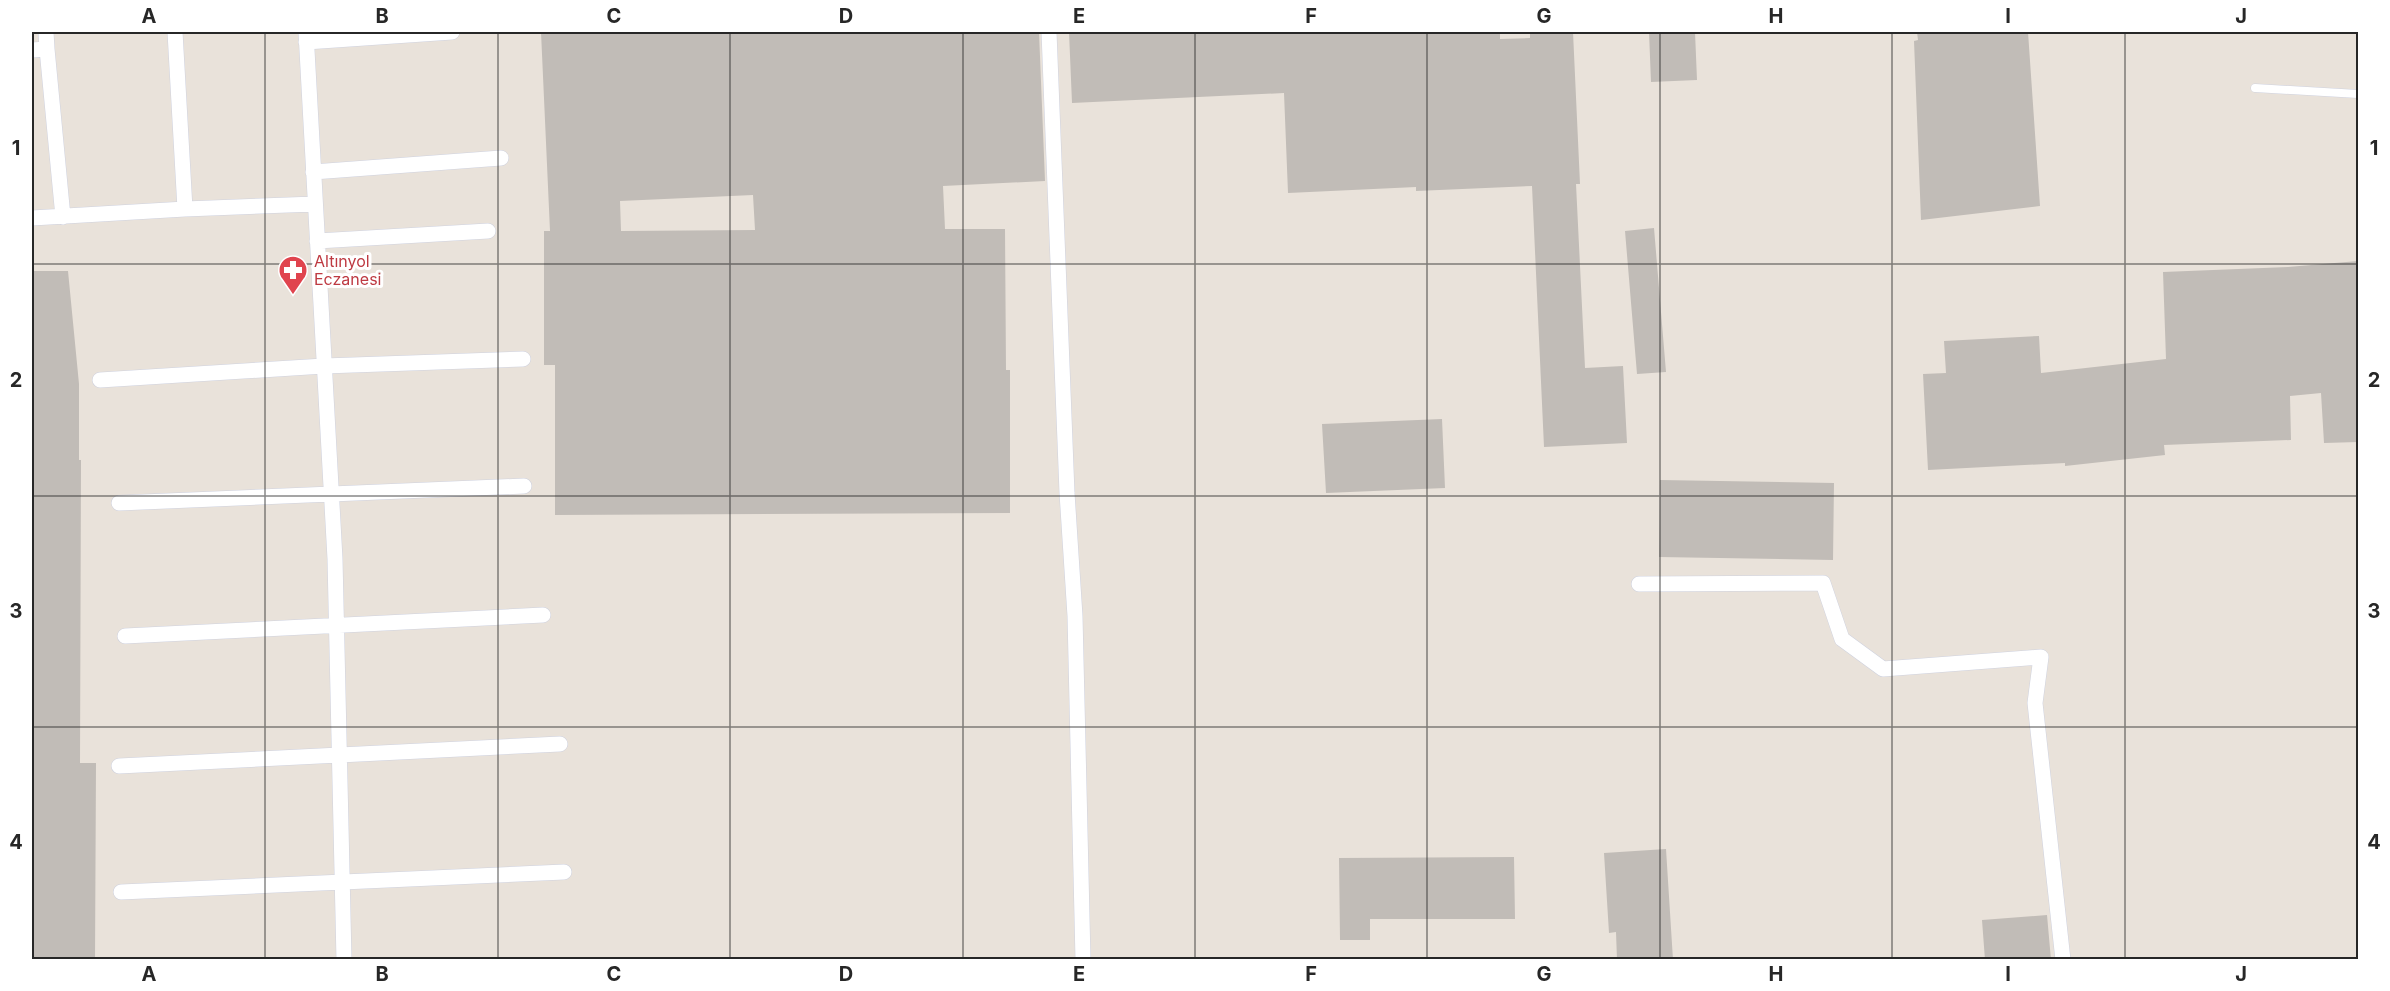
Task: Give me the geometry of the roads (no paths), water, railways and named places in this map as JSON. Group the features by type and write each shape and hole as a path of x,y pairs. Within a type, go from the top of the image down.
{"street":[{"path":"46,32 63,217"},
{"path":"175,32 185,209"},
{"path":"344,960 331,495 306,37 452,32"},
{"path":"1049,32 1067,482 1075,616 1083,960"},
{"path":"32,50 47,49"},
{"path":"314,172 501,158"},
{"path":"32,218 315,204"},
{"path":"317,241 488,231"},
{"path":"100,380 324,366 523,359"},
{"path":"119,503 524,486"},
{"path":"1639,584 1823,583 1842,639 1883,669 2041,657 2035,703 2062,960"},
{"path":"125,636 543,615"},
{"path":"119,766 560,744"},
{"path":"121,892 564,872"}],"lane":[{"path":"2255,88 2358,94"}],"place":[{"name":"Altınyol Eczanesi","path":"293,296"}]}
